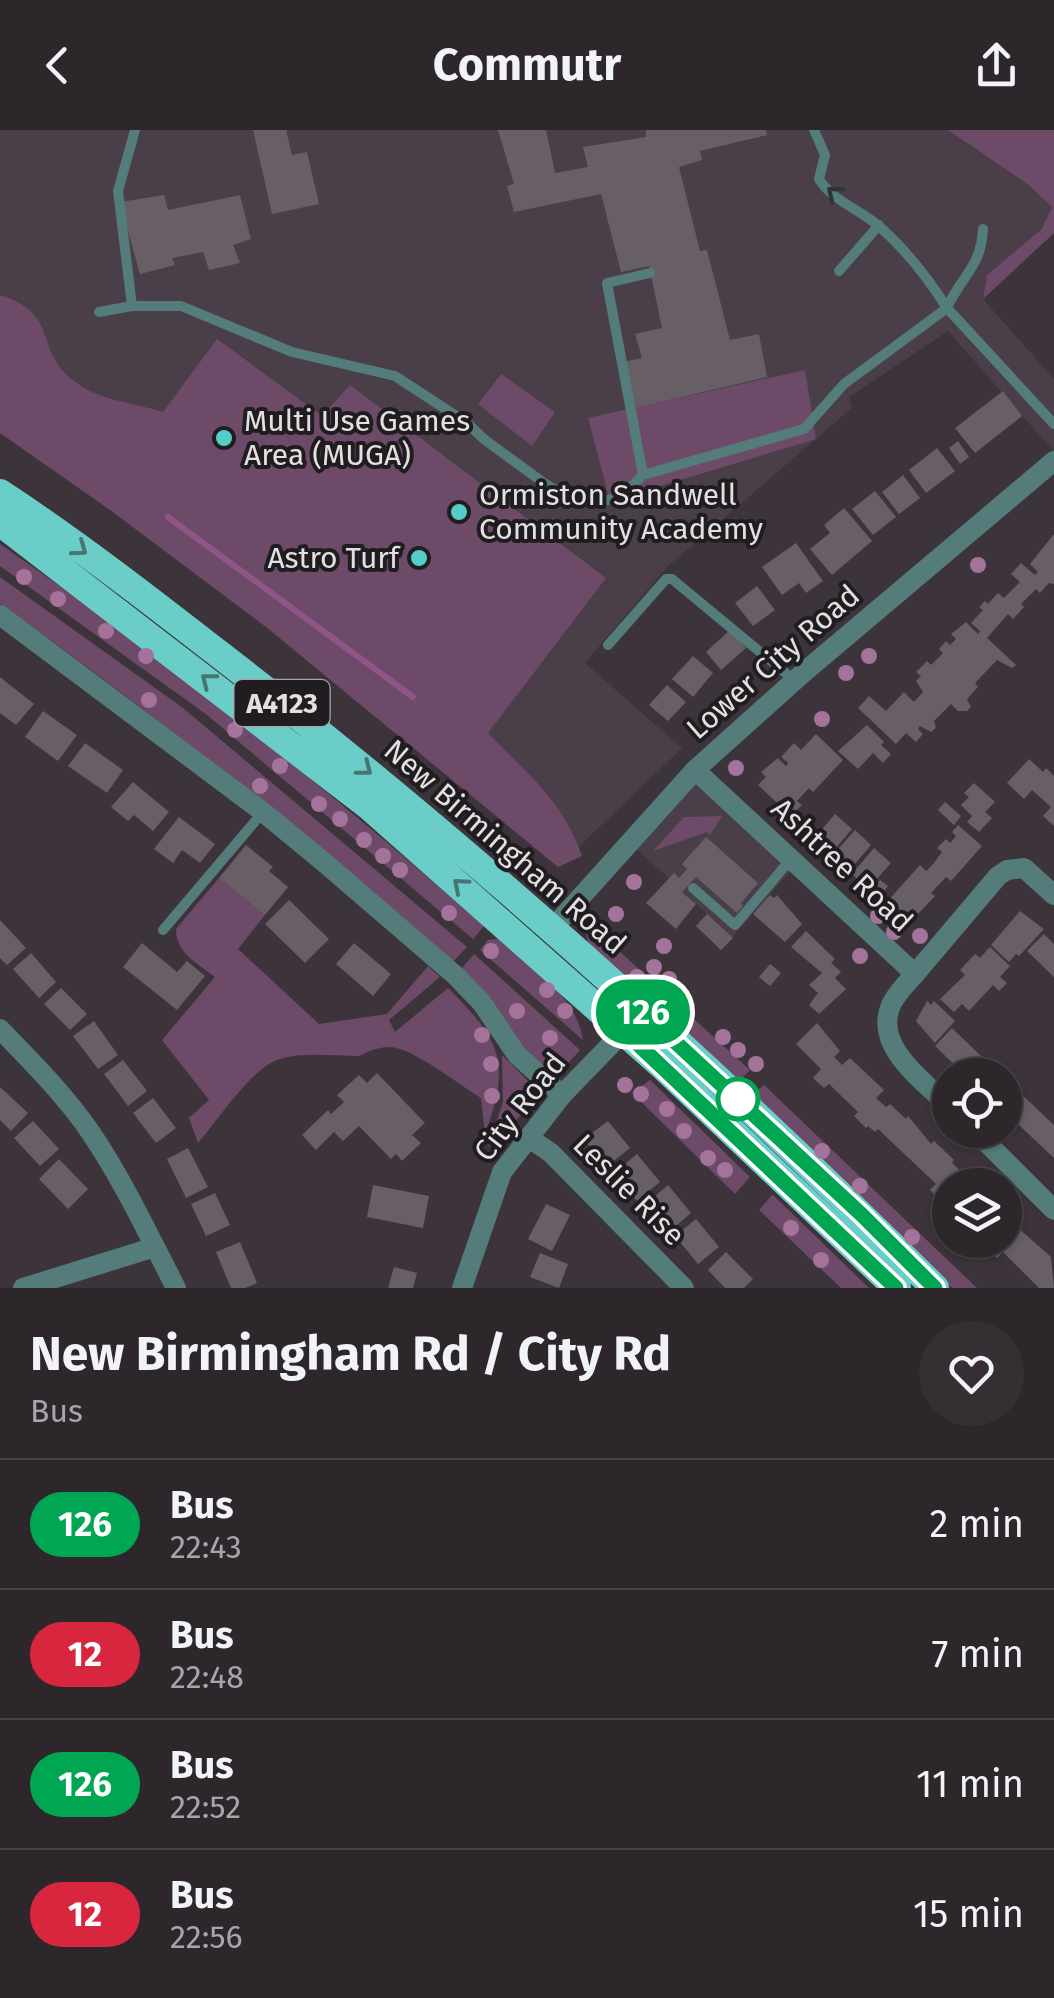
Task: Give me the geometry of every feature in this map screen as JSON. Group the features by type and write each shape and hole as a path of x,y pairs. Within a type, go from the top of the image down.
{"highway":[{"name":"New Birmingham Road","path":"0,493 156,605 371,773 543,939 862,1215 935,1288"},
{"name":"New Birmingham Road","path":"0,522 543,939"},
{"name":"New Birmingham Road","path":"634,1021 896,1288"}],"street":[{"name":"Lower City Road","path":"543,939 696,770 794,680 1054,461"},
{"path":"0,615 262,812 456,976 482,1003 517,1055 562,1095"},
{"name":"Ashtree Road","path":"696,770 915,974 892,1003 888,1036 894,1050 932,1089"},
{"path":"915,974 1007,870 1024,868 1054,896"},
{"name":"City Road","path":"462,1288 497,1182 562,1095 634,1021"},
{"path":"0,1029 90,1130 176,1288"},
{"name":"Leslie Rise","path":"529,1138 551,1153 684,1288"},
{"path":"992,1148 1054,1210"},
{"path":"24,1288 155,1246"}],"lane":[{"path":"132,306 118,191 135,130"},
{"path":"814,130 825,155 819,179 824,188 879,225 922,269 947,308 1054,424"},
{"path":"839,271 879,225"},
{"path":"99,312 132,306 181,306 292,352 395,376 467,422 485,440 569,498 600,501 620,498 643,474 804,430 844,384 947,308 954,290 976,264 983,229"},
{"path":"643,474 607,283 650,273"},
{"path":"608,644 666,579 672,579 794,680"},
{"path":"163,930 262,812"},
{"path":"693,888 735,925 792,859"}],"shaded area":[{"name":"Ormiston Sandwell Community Academy","path":"0,130 1054,130 1054,233 983,299 1054,379 1054,452 948,331 849,397 852,408 667,567 585,663 682,748 558,867 0,369"},
{"path":"948,130 1054,130 1054,233 983,299 987,275 1042,229 1052,207 1029,185"},
{"path":"0,295 32,312 54,357 74,381 116,400 163,412 217,339 322,416 350,385 606,578 488,733 554,803 582,856 558,867 266,627 0,433"},
{"path":"805,370 816,439 610,501 588,418"},
{"name":"Multi Use Games Area (MUGA)","path":"501,374 555,412 532,446 478,404"},
{"path":"0,544 247,728 484,926 473,939 207,715 0,566"},
{"path":"0,577 183,708 467,947 451,964 230,778 0,604"},
{"path":"695,770 797,864 721,950 696,926 707,914 629,842"},
{"path":"722,816 710,835 707,832 653,851 684,817"},
{"path":"219,878 265,915 238,949 319,1024 387,1014 428,966 440,977 389,1020 395,1032 448,988 480,1022 490,1038 499,1069 498,1088 485,1134 481,1098 424,1060 390,1047 359,1056 299,1056 269,1064 247,1083 198,1143 189,1118 209,1100 162,1040 215,977 184,951 176,929"},
{"path":"584,919 750,1070 737,1083 588,943"},
{"path":"498,939 562,996 579,1024 583,1040 480,950 488,940"},
{"path":"474,954 580,1050 556,1077 533,1061 461,969"},
{"path":"502,1055 532,1085 537,1100 488,1147 503,1102"},
{"path":"650,1080 750,1177 735,1194 632,1093"},
{"path":"764,1085 932,1245 932,1258 946,1258 977,1288 952,1288 751,1095"},
{"path":"772,1195 869,1288 841,1288 759,1210"}],"building":[{"path":"253,130 286,130 292,155 307,152 319,204 272,214"},
{"path":"498,130 546,130 555,173 588,167 583,147 646,137 646,130 766,130 767,135 700,151 702,160 679,167 700,251 707,250 730,340 759,334 767,377 634,408 624,362 642,358 635,334 662,328 649,266 621,272 601,194 514,212 507,186 514,184"},
{"path":"164,195 168,210 240,195 251,239 233,245 240,263 209,270 203,252 172,258 175,265 140,274 120,202"},
{"path":"1003,391 1022,416 975,453 955,428"},
{"path":"958,441 969,457 960,464 949,448"},
{"path":"937,448 955,471 926,493 909,470"},
{"path":"903,475 920,498 899,514 882,492"},
{"path":"875,491 896,517 873,535 852,509"},
{"path":"844,508 872,541 832,575 810,549 830,533 824,525"},
{"path":"1054,534 1054,584 1049,583 1040,593 1036,589 1013,619 1008,614 987,638 1016,665 1012,668 997,660 975,683 978,687 967,699 971,707 967,711 958,711 951,704 934,721 936,728 931,732 920,726 923,734 916,742 906,733 896,744 858,708 869,696 886,711 904,692 914,702 923,692 916,681 921,676 916,672 943,653 939,649 946,641 950,645 956,639 951,634 966,622 978,634 980,631 971,623 983,610 979,607 998,593 1004,598 1020,582 1011,574 1021,563 1035,575 1038,572 1030,564"},
{"path":"796,543 823,581 806,593 799,583 782,595 762,567"},
{"path":"757,586 775,610 753,626 735,603"},
{"path":"730,630 746,648 721,670 706,652"},
{"path":"693,656 713,673 693,697 672,679"},
{"path":"0,677 34,704 16,725 0,713"},
{"path":"667,685 686,702 668,721 649,705"},
{"path":"43,711 77,735 58,761 25,737"},
{"path":"867,725 891,754 883,763 873,753 858,769 838,751"},
{"path":"816,734 843,760 813,792 809,788 797,801 802,805 791,816 758,785 766,777 761,772 778,758 786,766 788,763 781,757 794,743 801,750"},
{"path":"85,743 123,770 107,793 68,766"},
{"path":"1029,759 1054,776 1054,826 1043,816 1051,807 1032,790 1024,799 1007,783"},
{"path":"133,782 169,812 153,831 134,815 128,821 111,807"},
{"path":"974,783 995,802 985,812 992,818 979,832 967,822 972,816 961,805 969,797 964,793"},
{"path":"945,802 961,816 954,825 938,810"},
{"path":"835,814 852,829 830,855 813,840"},
{"path":"179,817 215,844 200,863 182,850 173,863 154,849"},
{"path":"958,825 982,846 951,881 946,877 931,893 935,896 906,922 885,904 920,865 926,871 933,864 942,852 937,848 946,839 950,843"},
{"path":"855,830 871,845 849,871 832,856"},
{"path":"706,837 758,883 737,913 696,877 682,892 696,904 676,929 646,903 674,873 679,878 687,869 682,864"},
{"path":"246,845 273,867 269,871 288,887 265,915 219,878"},
{"path":"874,848 891,863 868,889 852,874"},
{"path":"880,880 888,886 879,899 871,893"},
{"path":"770,895 777,895 802,924 785,942 753,914"},
{"path":"289,900 329,939 305,963 265,924"},
{"path":"1020,911 1044,929 1009,962 991,945"},
{"path":"707,914 733,938 721,950 696,926"},
{"path":"0,920 26,948 7,965 0,958"},
{"path":"806,931 835,959 831,963 841,972 835,978 846,989 819,1014 809,1005 818,993 809,985 822,973 791,947"},
{"path":"1044,934 1054,944 1054,977 1027,951"},
{"path":"142,943 177,972 187,961 205,976 177,1010 123,967"},
{"path":"354,943 391,974 373,996 336,964"},
{"path":"990,947 1010,966 1000,977 1007,983 999,991 993,985 969,1011 962,1004 954,1012 940,999 965,975 960,970 975,954 980,958"},
{"path":"31,953 56,982 39,998 13,969"},
{"path":"770,964 781,973 770,986 759,977"},
{"path":"61,988 87,1014 70,1030 44,1004"},
{"path":"927,1001 931,1005 934,1001 955,1021 935,1043 916,1021"},
{"path":"94,1021 118,1055 98,1069 73,1036"},
{"path":"817,1023 840,1051 834,1057 842,1065 850,1058 884,1090 876,1098 886,1107 890,1104 906,1119 908,1116 932,1148 941,1148 958,1168 932,1168 932,1180 878,1129 875,1132 866,1128 854,1116 858,1112 829,1084 824,1088 813,1078 821,1069 796,1044"},
{"path":"952,1028 983,1058 947,1058 935,1046"},
{"path":"123,1060 147,1091 128,1106 104,1074"},
{"path":"377,1073 425,1123 412,1135 421,1143 402,1161 396,1154 391,1159 359,1126 343,1141 334,1132 316,1150 302,1135 328,1110 331,1114 344,1102 337,1095 359,1075 367,1083"},
{"path":"0,1087 28,1113 11,1131 0,1120"},
{"path":"1022,1095 1054,1125 1054,1158 1022,1128"},
{"path":"153,1098 176,1128 156,1143 133,1113"},
{"path":"33,1121 59,1149 40,1166 14,1138"},
{"path":"608,1121 630,1148 606,1167 584,1139"},
{"path":"188,1148 208,1187 186,1198 167,1159"},
{"path":"637,1154 660,1182 637,1201 614,1173"},
{"path":"59,1159 88,1189 68,1209 39,1179"},
{"path":"373,1185 429,1196 423,1228 367,1217"},
{"path":"668,1185 691,1213 668,1233 645,1205"},
{"path":"215,1193 230,1225 206,1236 191,1204"},
{"path":"546,1204 570,1215 552,1251 528,1239"},
{"path":"696,1219 719,1247 698,1264 675,1236"},
{"path":"1022,1231 1051,1257 1054,1288 1039,1288 1009,1258 1022,1258"},
{"path":"240,1242 257,1283 231,1288 216,1252"},
{"path":"726,1252 753,1279 744,1288 725,1288 708,1270"},
{"path":"540,1253 568,1264 559,1288 530,1277"},
{"path":"394,1267 417,1273 413,1288 388,1288"}],"waterway":[{"path":"168,517 413,697"}],"bus line":[{"name":"126","path":"896,1288 820,1212 624,1031 643,1012 935,1288"}],"place":[{"name":"Multi Use Games Area (MUGA)","path":"224,438"},
{"name":"Ormiston Sandwell Community Academy","path":"459,512"},
{"name":"Astro Turf","path":"419,558"}]}
